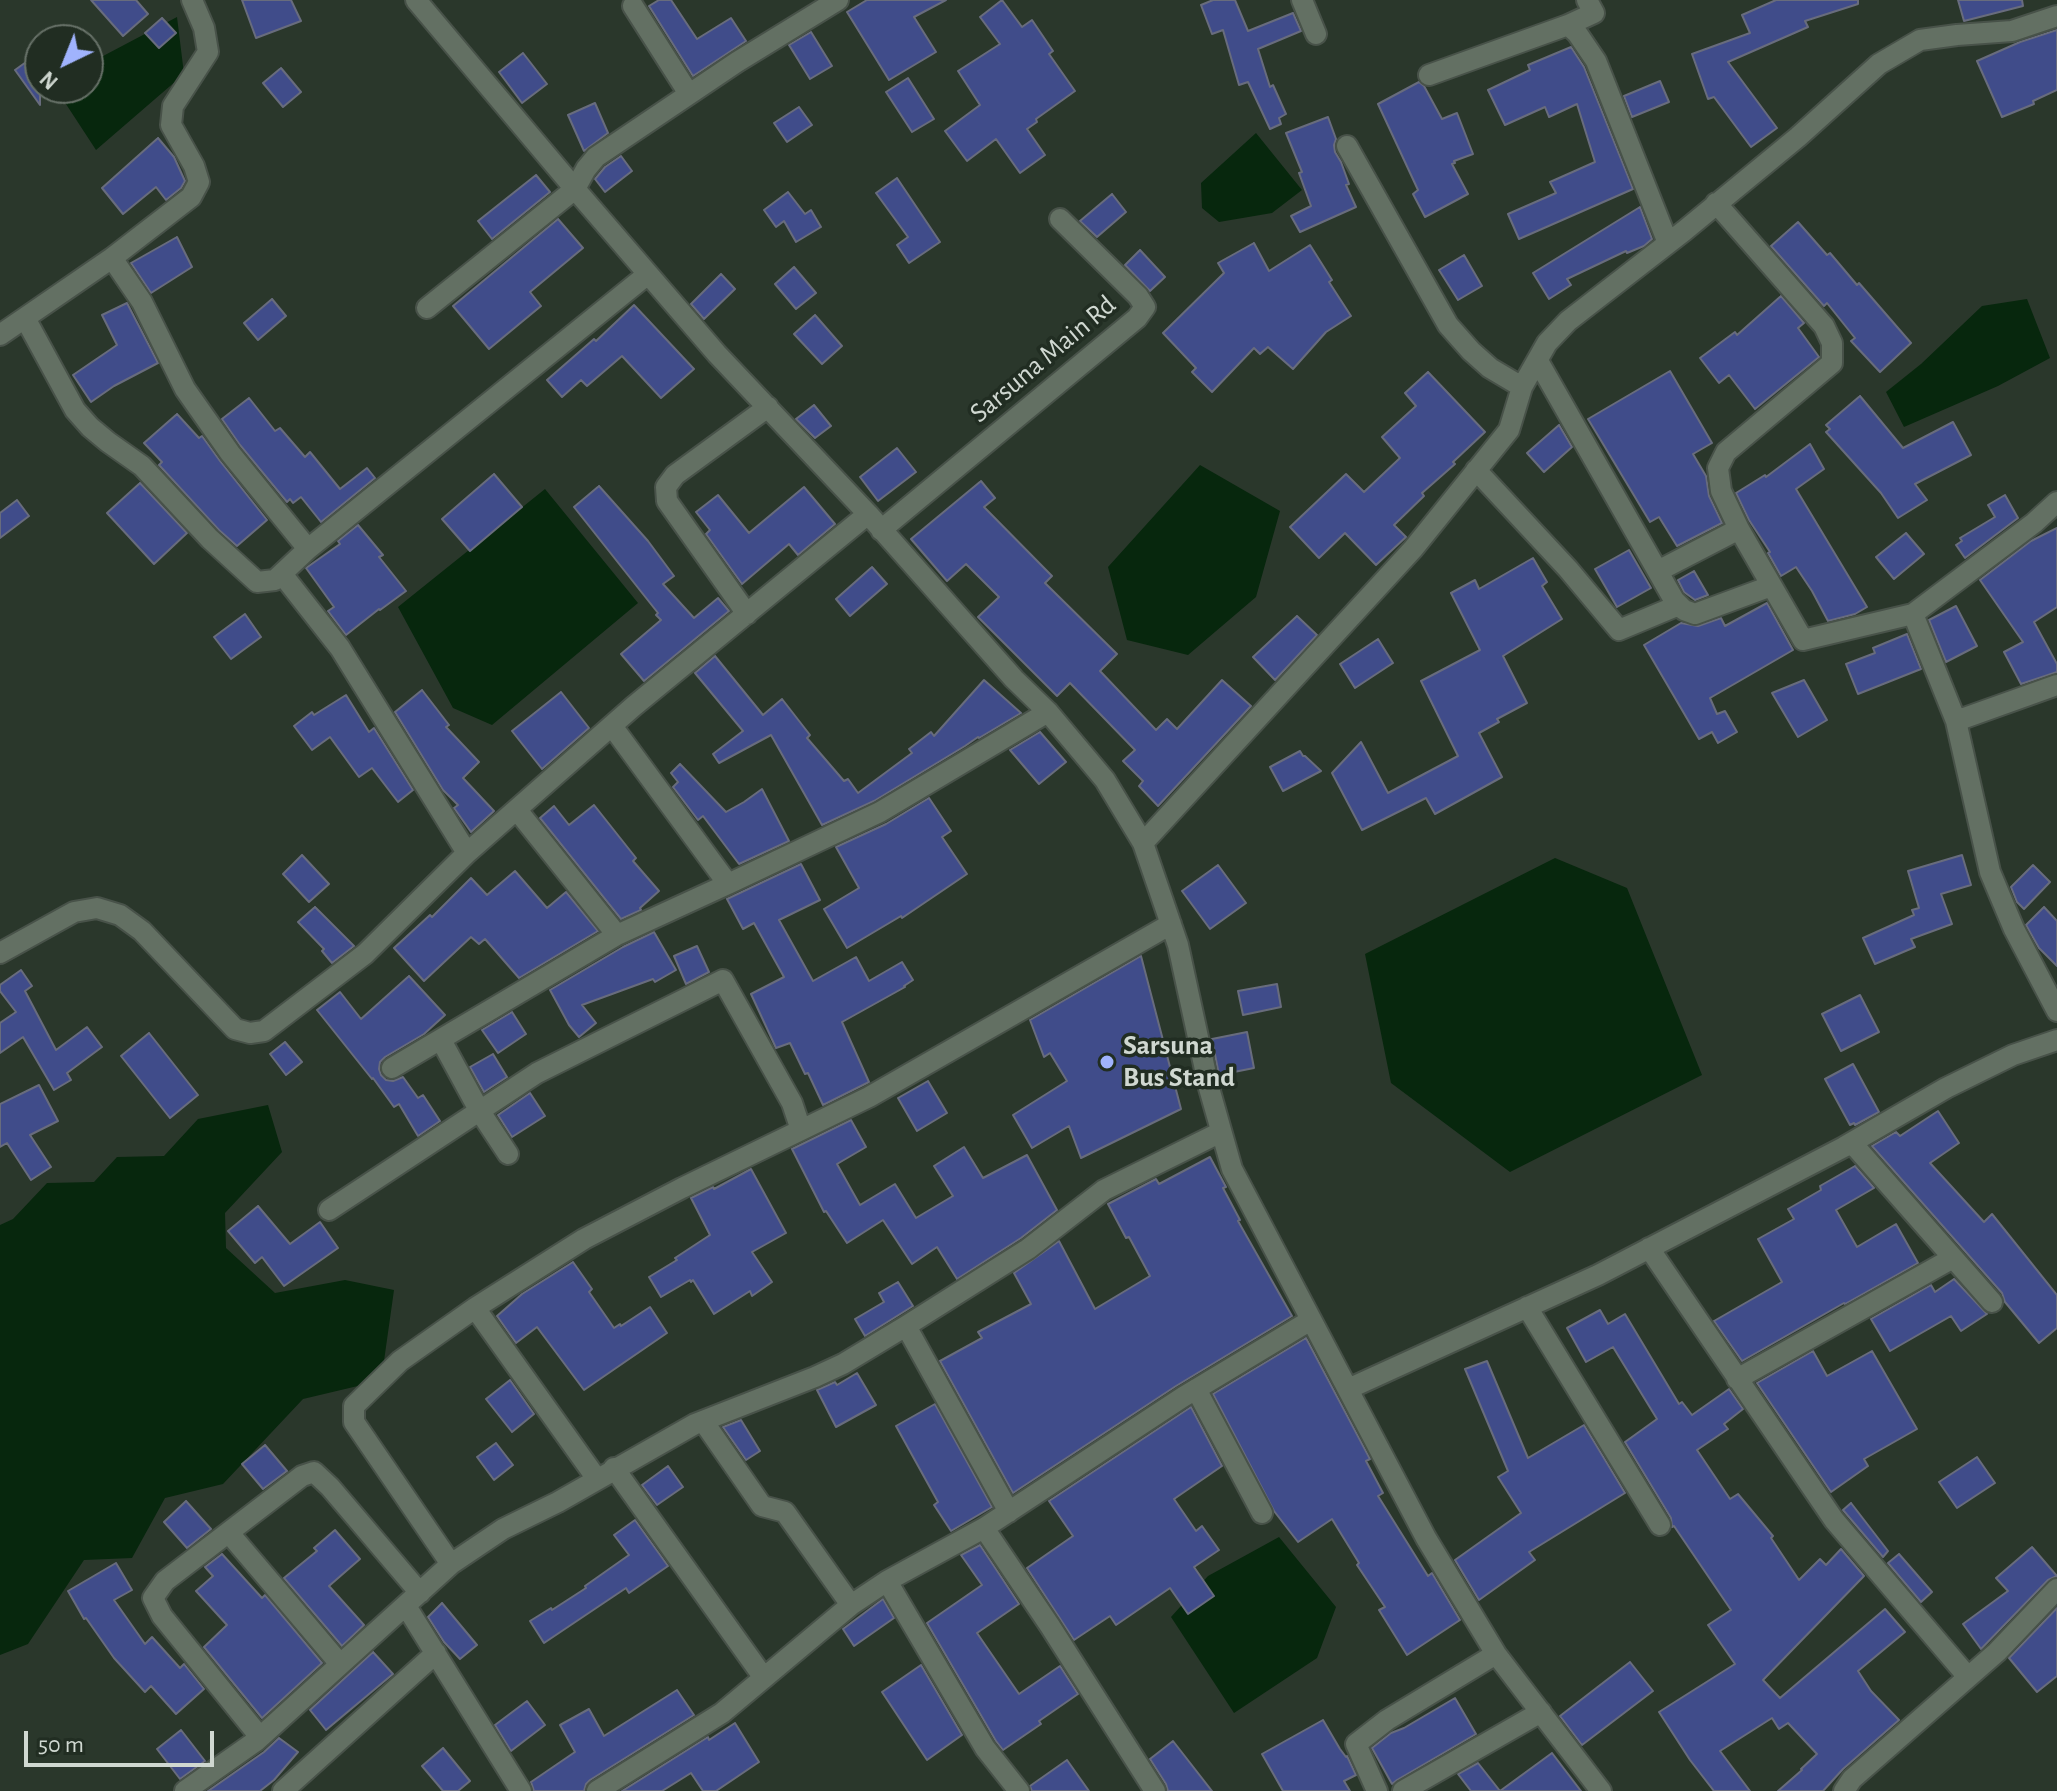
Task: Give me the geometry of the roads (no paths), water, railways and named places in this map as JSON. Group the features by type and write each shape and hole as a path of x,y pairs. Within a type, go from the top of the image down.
{"street":[{"path":"0,335 112,258 191,197 199,182 194,166 171,125 173,106 208,52 204,28 192,0"},
{"path":"416,0 717,354 875,522 1014,679 1048,712 1105,780 1143,843 1178,945 1209,1088 1232,1169 1426,1538 1496,1654 1601,1791"},
{"path":"427,308 575,189 596,157 838,0"},
{"path":"1302,0 1316,34"},
{"path":"1429,75 1594,13 1587,0"},
{"path":"633,6 689,94"},
{"path":"1143,843 1413,549 1509,430 1522,387 1547,343 1568,321 1798,137 1879,64 1920,40 2012,31 2057,16"},
{"path":"1568,25 1596,61 1668,243"},
{"path":"1347,146 1448,325 1490,368 1522,387"},
{"path":"1716,203 1824,326 1832,343 1832,363 1726,452 1718,468 1721,491 1739,529 1803,640 1913,614 2034,523 2057,502"},
{"name":"Sarsuna Main Rd","path":"875,522 1137,318 1145,307 1138,296 1060,219"},
{"path":"112,258 142,302 185,389 230,453 308,549"},
{"path":"25,318 75,410 90,427 142,466 210,539 257,582 275,580 308,549 648,274"},
{"path":"1538,361 1674,600 1684,610 1695,614 1771,586"},
{"path":"747,614 667,501 666,487 675,475 768,407"},
{"path":"1476,470 1568,569 1619,630 1679,605"},
{"path":"0,953 74,912 97,908 120,915 142,931 235,1029 250,1033 264,1031 365,954 467,853 612,726 747,614 875,522"},
{"path":"1658,571 1739,529"},
{"path":"282,574 340,648 467,853"},
{"path":"1913,614 1956,721 1990,872 2014,929 2057,1011"},
{"path":"1956,721 2057,685"},
{"path":"392,1068 617,935 880,812 1048,712"},
{"path":"612,726 728,884"},
{"path":"517,810 617,935"},
{"path":"451,1564 354,1422 354,1406 400,1361 475,1308 584,1239 869,1097 1171,924"},
{"path":"329,1210 537,1073 723,980 792,1103 801,1130"},
{"path":"441,1040 479,1110 508,1154"},
{"path":"1348,1389 1598,1275 1852,1143 1959,1081 2013,1055 2057,1040"},
{"path":"185,1791 260,1737 451,1564 503,1529 703,1421 843,1364 1028,1249 1104,1190 1221,1132"},
{"path":"1852,1143 1992,1302"},
{"path":"1649,1248 1834,1520 1968,1677"},
{"path":"1737,1379 1953,1258"},
{"path":"1527,1307 1660,1525"},
{"path":"475,1308 764,1678"},
{"path":"597,1791 722,1713 851,1605 887,1581 984,1528 1196,1389 1311,1320"},
{"path":"906,1326 1009,1512"},
{"path":"1196,1389 1262,1513"},
{"path":"703,1421 762,1506 785,1512 851,1605"},
{"path":"260,1737 162,1616 153,1598 165,1581 302,1476 314,1472 330,1487 413,1599 436,1653 521,1791"},
{"path":"984,1528 1155,1791"},
{"path":"229,1533 340,1664"},
{"path":"887,1581 985,1748 1019,1791"},
{"path":"1844,1791 1852,1779 1997,1652 2057,1589"},
{"path":"283,1791 436,1653"},
{"path":"1377,1791 1356,1744 1387,1720 1496,1654"},
{"path":"1403,1791 1541,1712"}],"place":[{"name":"Sarsuna Bus Stand","path":"1107,1062"}]}
